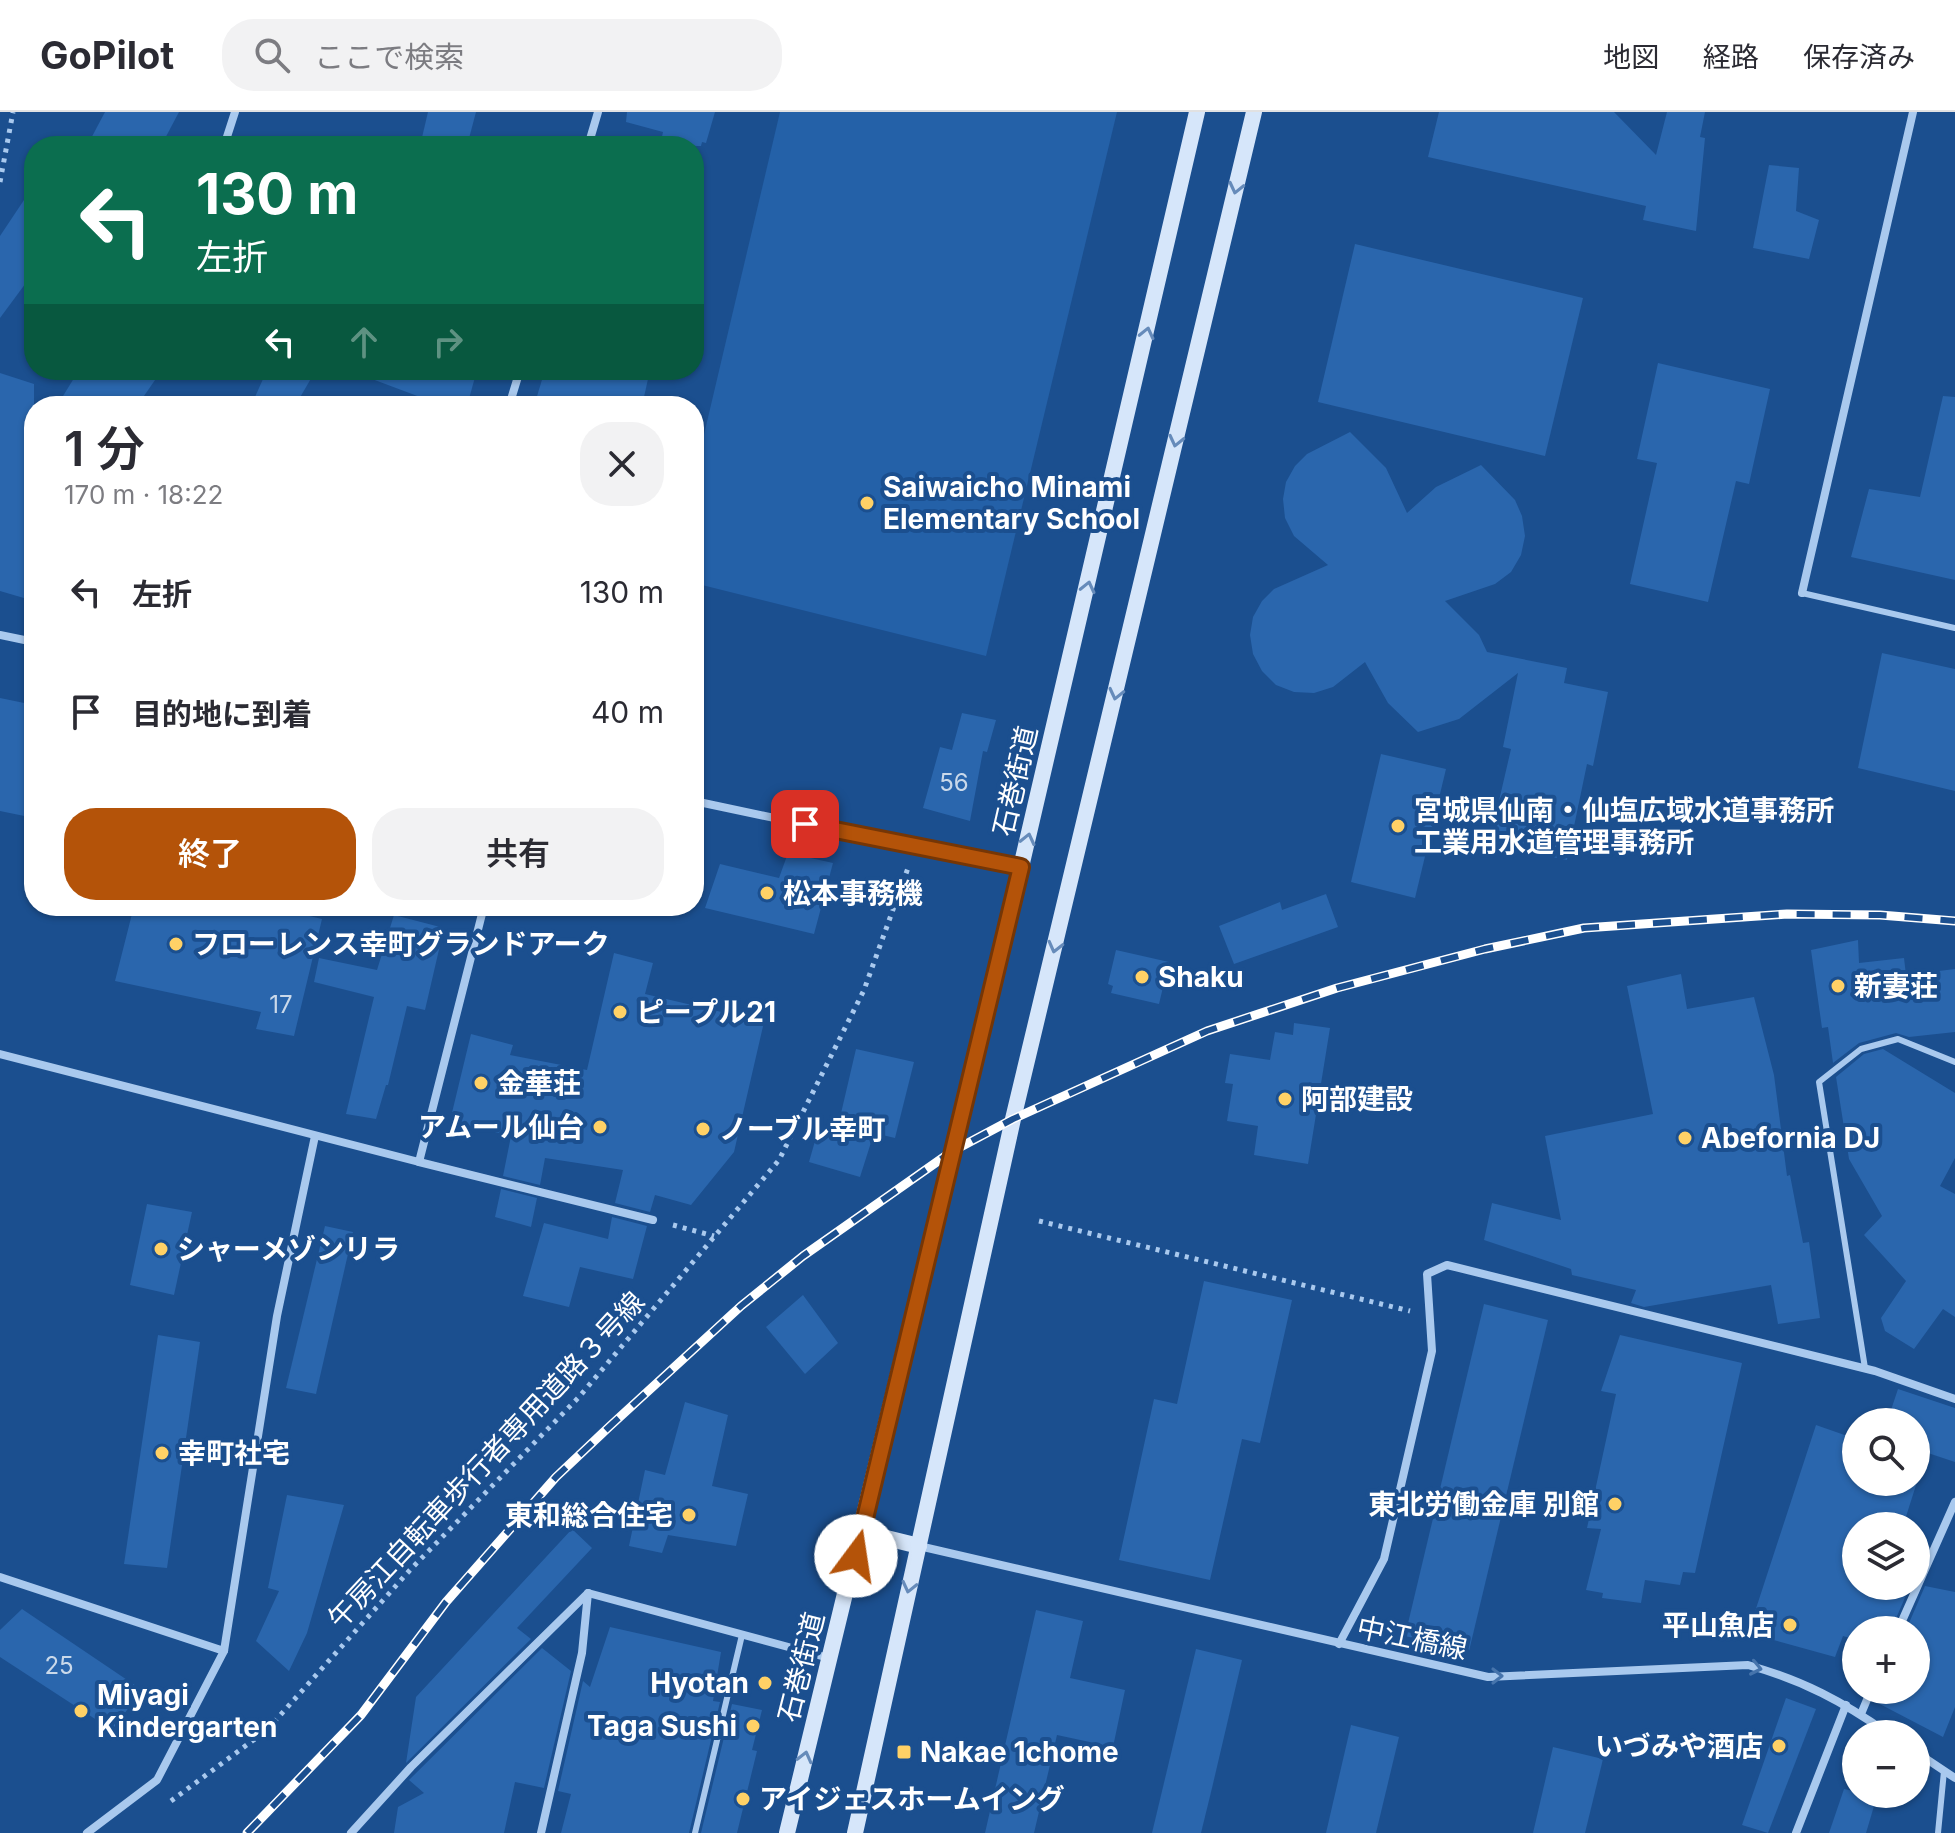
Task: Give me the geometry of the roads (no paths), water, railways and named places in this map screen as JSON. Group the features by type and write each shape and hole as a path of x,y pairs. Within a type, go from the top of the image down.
{"street":[{"path":"227,136 235,112"},
{"path":"591,136 598,112"},
{"name":"石巻街道","path":"787,1833 1021,867 1197,112"},
{"path":"855,1833 1013,1119 1254,112"},
{"path":"1802,593 1913,112"},
{"path":"0,635 24,640"},
{"path":"704,803 1021,867"},
{"path":"419,1162 481,916"},
{"path":"0,1054 653,1220"},
{"path":"87,1833 157,1780 224,1651 277,1316 315,1136"},
{"path":"1339,1644 1384,1559 1432,1351 1427,1274 1447,1265 1865,1368 1955,1399"},
{"path":"1904,1616 1955,1502"},
{"path":"862,1532 919,1546"},
{"name":"中江橋線","path":"919,1546 1488,1677 1748,1665 1779,1674 1846,1705 1869,1720"},
{"path":"0,1577 224,1651"},
{"path":"588,1593 830,1658"},
{"path":"351,1833 411,1767 588,1593"},
{"path":"541,1833 582,1653 588,1593"},
{"path":"1861,1714 1865,1704"},
{"path":"1796,1833 1846,1705"},
{"path":"1930,1762 1955,1778"}],"lane":[{"path":"1802,593 1955,628"},
{"path":"1865,1368 1819,1082 1861,1049 1898,1039 1955,1062"},
{"path":"695,1833 742,1635"},
{"path":"1938,1833 1944,1771"}],"railway":[{"path":"247,1833 361,1715 446,1602 556,1477 741,1306 803,1256 951,1152 1013,1119 1207,1031 1337,988 1485,949 1584,928 1787,914 1880,915 1955,921"}],"place":[{"name":"Saiwaicho Minami Elementary School","path":"867,503"},
{"name":"宮城県仙南・仙塩広域水道事務所 工業用水道管理事務所","path":"1398,826"},
{"name":"松本事務機","path":"767,893"},
{"name":"フローレンス幸町グランドアーク","path":"176,944"},
{"name":"Shaku","path":"1142,977"},
{"name":"新妻荘","path":"1838,986"},
{"name":"ピープル21","path":"620,1012"},
{"name":"金華荘","path":"481,1083"},
{"name":"阿部建設","path":"1285,1099"},
{"name":"アムール仙台","path":"600,1127"},
{"name":"ノーブル幸町","path":"703,1129"},
{"name":"Abefornia DJ","path":"1685,1138"},
{"name":"シャーメゾンリラ","path":"161,1249"},
{"name":"幸町社宅","path":"162,1453"},
{"name":"東北労働金庫 別館","path":"1615,1504"},
{"name":"東和総合住宅","path":"689,1515"},
{"name":"平山魚店","path":"1790,1625"},
{"name":"Hyotan","path":"765,1683"},
{"name":"Miyagi Kindergarten","path":"81,1711"},
{"name":"Taga Sushi","path":"753,1726"},
{"name":"いづみや酒店","path":"1779,1746"},
{"name":"Nakae 1chome","path":"904,1752"},
{"name":"アイジェスホームイング","path":"743,1799"}]}
